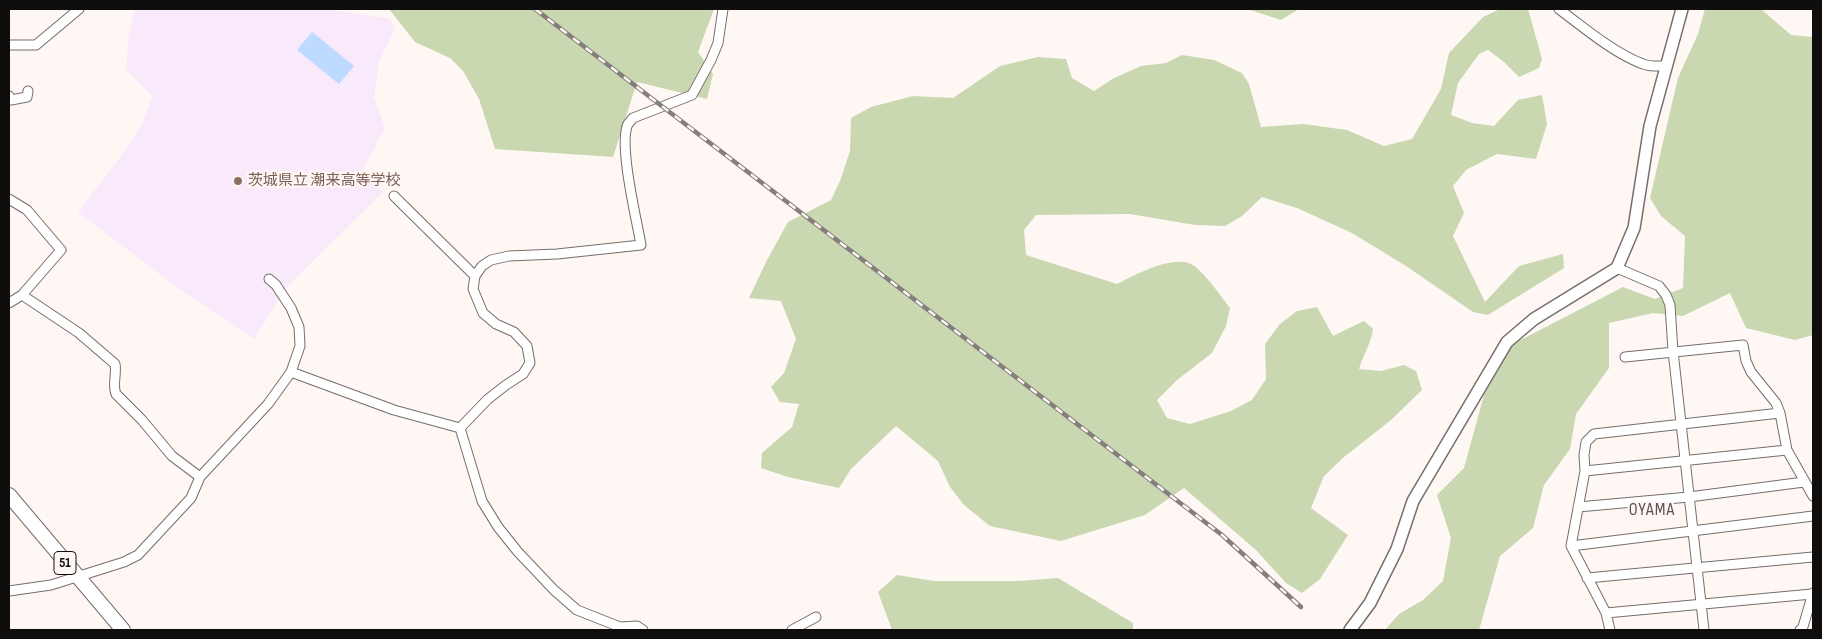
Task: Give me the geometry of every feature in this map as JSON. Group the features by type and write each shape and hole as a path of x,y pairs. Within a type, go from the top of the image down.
{"highway":[{"name":"51","path":"9,495 122,630"}],"street":[{"path":"460,428 488,399 523,374 530,362 527,346 514,332 496,324 483,313 473,289 475,276 482,266 491,260 500,258 641,245 626,160 628,123 633,118 692,95 718,43 723,9"},
{"path":"1559,9 1605,43 1635,60 1645,65 1666,66"},
{"path":"1350,630 1370,603 1397,549 1413,501 1506,342 1534,319 1617,268 1634,228 1650,126 1682,9"},
{"path":"9,46 36,45 74,10"},
{"path":"9,96 11,100 27,97 28,91"},
{"path":"394,196 475,276"},
{"path":"9,199 27,210 62,250 22,295 9,303"},
{"path":"1617,268 1659,286 1670,304 1673,351 1704,630"},
{"path":"9,591 51,584 124,562 138,555 191,498 200,477 268,404 290,372 300,346 299,327 291,308 276,285 269,279"},
{"path":"22,295 79,332 115,364 117,372 114,389 116,394 142,420 172,456 200,477"},
{"path":"1625,357 1744,345 1746,361 1751,372 1776,403 1780,413 1787,450 1813,496"},
{"path":"290,372 394,410 460,428"},
{"path":"1610,630 1606,613 1571,546 1585,470 1584,455 1586,442 1594,434 1780,413"},
{"path":"460,428 482,500 498,527 554,590 577,610 618,629 637,626 643,630"},
{"path":"1585,470 1787,450"},
{"path":"1578,507 1804,482"},
{"path":"1571,546 1813,516"},
{"path":"1587,578 1813,557"},
{"path":"1606,613 1812,593 1802,630 1800,630"},
{"path":"792,630 816,617"}],"shaded area":[{"name":"茨城県立 潮来高等学校","path":"135,9 325,9 390,19 395,29 379,62 374,98 385,128 363,170 383,192 286,288 254,339 178,288 78,212 122,155 143,123 152,96 126,69 129,35"}],"green space":[{"path":"389,9 714,9 698,52 713,74 707,99 637,82 613,157 495,149 479,99 463,71 450,58 415,42"},
{"path":"1247,9 1299,9 1281,20"},
{"path":"1500,9 1528,9 1542,59 1539,68 1519,77 1488,50 1479,54 1458,83 1451,115 1472,123 1494,126 1518,100 1542,95 1547,124 1536,159 1497,154 1466,170 1453,186 1464,213 1453,236 1485,302 1519,266 1563,254 1564,268 1488,315 1473,312 1406,266 1352,233 1297,208 1262,197 1242,216 1225,226 1195,225 1130,214 1036,215 1024,230 1026,255 1117,284 1157,266 1179,262 1189,263 1202,273 1219,293 1230,308 1226,326 1212,353 1177,380 1157,400 1167,418 1190,424 1231,411 1252,400 1266,379 1265,344 1280,324 1297,311 1317,307 1333,336 1364,321 1373,329 1371,340 1359,369 1381,371 1404,365 1416,371 1422,390 1391,420 1344,457 1324,476 1311,508 1348,535 1320,579 1302,593 1286,583 1256,550 1184,488 1145,515 1061,541 990,526 964,505 950,487 938,461 896,426 851,469 839,488 788,477 761,468 762,453 792,427 799,404 780,402 771,387 784,373 796,339 781,301 749,298 788,222 831,200 840,181 850,151 851,118 871,107 913,96 953,98 1000,66 1038,57 1066,59 1072,78 1094,91 1114,78 1141,66 1166,63 1182,55 1214,60 1242,73 1249,84 1261,127 1303,124 1347,130 1384,146 1412,139 1441,89 1449,53 1483,17"},
{"path":"1705,9 1761,9 1791,35 1813,37 1813,335 1795,340 1746,328 1730,293 1683,316 1653,313 1609,323 1609,368 1576,414 1570,449 1544,485 1533,528 1500,556 1479,630 1385,630 1399,614 1423,600 1443,581 1451,538 1437,495 1464,468 1484,395 1513,344 1623,287 1655,299 1683,288 1685,236 1661,216 1650,198 1678,78 1698,34"},
{"path":"897,575 934,581 1019,581 1058,578 1133,623 1133,630 892,630 878,592"}],"water":[{"path":"312,32 354,66 339,84 297,50"}],"railway":[{"path":"535,9 1222,535 1301,607"}],"place":[{"name":"茨城県立 潮来高等学校","path":"238,181"}],"district":[{"name":"OYAMA","path":"1652,510"}]}
